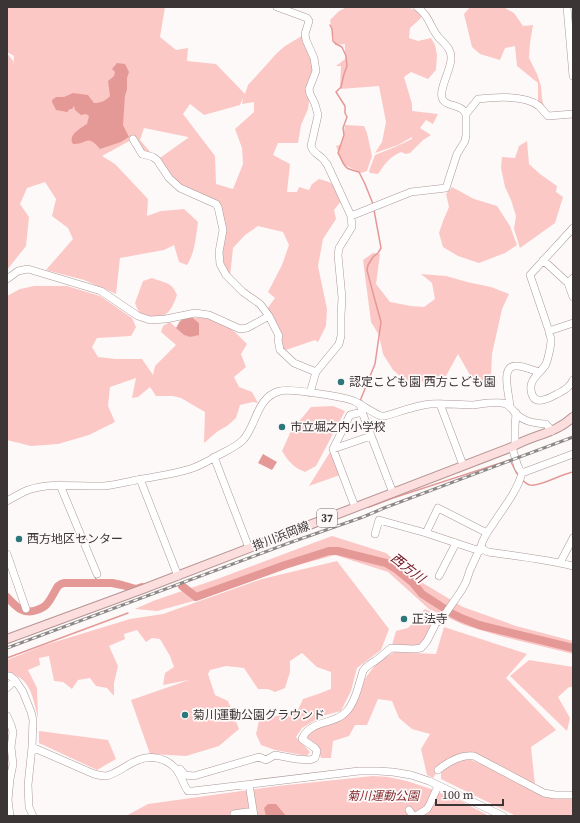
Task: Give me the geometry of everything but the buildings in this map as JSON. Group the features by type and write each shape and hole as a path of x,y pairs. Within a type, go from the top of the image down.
{"main road":[{"name":"掛川浜岡線","path":"7,639 126,596 463,466 552,431 572,420"}],"street":[{"path":"277,7 307,18 309,22 305,34 314,58 316,71 309,89 318,116 311,146 316,154 327,164 351,216 352,227 339,248 338,255 342,298 340,315 341,336 339,344 316,372 310,393"},
{"path":"417,7 427,16 436,34 448,47 451,53 451,64 441,95 443,101 447,104 461,108 466,114"},
{"path":"567,7 573,76"},
{"path":"351,216 411,192 446,188 457,154 465,141 466,114 478,99 498,97 515,98 533,102 548,116 573,114"},
{"path":"133,139 142,154 153,157 157,160 169,178 180,188 216,204 223,230 219,252 220,264 226,275 243,292 260,304 269,316 279,336 278,340 280,350 294,363 316,372"},
{"path":"573,228 530,275 551,340 546,364 531,383 530,390 532,396 536,400 542,401 565,390 573,380"},
{"path":"543,260 571,280 573,297"},
{"path":"7,279 18,271 28,268 100,291 138,316 150,320 166,319 195,313 209,315 240,329 248,328 269,316"},
{"path":"549,331 573,323"},
{"path":"510,407 506,379 507,374 512,367 516,366 539,372"},
{"path":"7,502 28,490 43,486 104,486 190,469 204,464 242,441 247,435 264,401 272,394 287,390 353,401 360,410 394,492"},
{"path":"355,507 333,449 350,415 360,410 385,416 428,405 501,403 510,407 524,420 546,424 552,431"},
{"path":"440,404 463,466"},
{"path":"32,747 101,776 112,774 142,758 158,758 176,764 185,775 194,776 259,757 266,760 275,755 296,759 310,760 315,758 315,748 302,739 305,732 314,726 336,719 345,713 352,702 365,668 391,648 421,648 427,641 436,623 441,620 466,582 470,570 481,549 482,542 508,501 521,476 513,446 516,413"},
{"path":"333,449 370,436"},
{"path":"521,476 573,454"},
{"path":"214,457 249,548"},
{"path":"140,479 178,576"},
{"path":"60,485 97,574"},
{"path":"426,533 438,508 487,533"},
{"path":"375,534 379,520 488,552 573,566"},
{"path":"560,563 573,538"},
{"path":"439,576 456,543"},
{"path":"7,554 26,609"},
{"path":"7,676 10,676 15,680 23,692 33,720 28,785 29,807 33,816"},
{"path":"7,688 15,680"},
{"path":"7,716 9,726 13,732 12,747 14,764 9,776 8,800 10,816"},
{"path":"438,770 461,756 469,755 474,756 544,793 555,795 573,795"},
{"path":"170,763 179,772 188,791 359,771 402,773 420,778 503,816"},
{"path":"234,814 253,814 248,784"},
{"path":"413,814 428,811 438,786"}],"green space":[{"path":"7,7 165,7 160,37 176,50 188,48 187,61 216,64 245,94 248,85 277,53 285,46 305,34 309,45 313,68 308,109 301,125 298,143 278,143 273,155 290,164 287,192 297,192 299,187 309,190 312,184 319,179 329,182 335,186 342,200 334,210 336,219 323,239 318,266 327,309 326,326 318,342 315,340 283,351 267,309 275,298 268,292 282,265 289,245 283,232 258,226 245,235 233,248 230,277 222,262 221,253 224,238 217,206 180,188 157,160 143,155 133,139 102,156 115,164 148,199 147,216 161,211 184,209 198,222 196,239 187,265 179,262 174,245 164,250 120,258 116,294 84,280 46,270 73,239 68,228 52,216 56,199 45,182 27,188 20,204 29,217 26,246 7,270 7,53 13,61 13,67 14,56 7,52","holes":["243,98 242,104 254,102 254,112 235,129 242,148 243,164 233,189 216,184 215,156 183,114 190,104 204,115 240,105","144,128 188,137 157,160 140,140"]},
{"path":"347,7 408,7 423,14 420,19 410,28 409,38 418,41 431,38 435,45 437,55 436,70 428,79 411,72 404,77 412,104 412,111 438,114 433,124 426,120 420,128 431,135 423,140 410,153 406,154 401,152 393,156 378,174 370,173 369,171 375,155 412,139 412,137 398,145 375,153 382,142 386,122 379,86 340,89 341,66 336,66 345,59 345,44 335,45 330,20 339,11"},
{"path":"470,7 503,7 514,13 523,26 533,25 529,58 541,86 544,106 538,102 538,83 517,66 515,46 505,48 500,60 480,54 472,47 464,14"},
{"path":"345,125 364,126 372,156 367,171 361,173 343,164 336,146 342,144"},
{"path":"527,141 529,164 557,186 556,192 563,197 555,223 520,248 514,229 516,216 505,187 501,168 502,157 515,158 519,146"},
{"path":"452,187 474,199 497,206 510,226 517,245 505,253 479,263 458,256 443,247 439,233 449,207 446,194"},
{"path":"373,253 380,254 376,284 390,302 424,307 435,299 432,283 421,274 446,276 491,287 509,294 502,309 492,354 491,376 485,389 471,377 458,354 446,376 410,385 393,370 383,354 379,335 371,322 363,260"},
{"path":"152,278 170,285 177,295 169,311 163,316 159,317 147,317 142,315 135,303 143,281"},
{"path":"34,286 67,286 100,296 132,318 136,327 131,336 97,338 92,347 98,357 142,359 153,375 155,366 176,345 161,332 163,326 170,322 183,334 190,337 199,323 193,318 207,317 225,325 235,332 247,344 241,354 246,367 234,377 239,387 252,392 258,403 253,402 240,405 236,418 204,443 205,412 181,398 173,396 156,396 150,387 138,397 132,398 136,378 110,387 108,406 115,422 89,435 58,444 31,446 7,440 7,296 20,289"},
{"path":"333,406 345,411 316,466 305,472 292,464 282,451 291,431 311,407"},
{"path":"332,449 340,475 309,486"},
{"path":"332,536 386,553 416,579 463,607 516,626 573,641 573,654 500,636 464,625 429,609 388,572 335,555 250,578 197,600 157,611 135,609 153,601 220,578"},
{"path":"337,561 389,629 381,650 357,668 351,691 341,711 322,716 302,728 296,737 310,752 307,756 275,750 261,745 256,734 259,721 298,710 303,699 331,689 331,672 317,667 302,653 290,661 290,672 285,688 275,692 268,689 258,689 244,668 226,666 210,670 208,674 215,695 228,701 239,729 219,746 186,756 150,754 131,700 189,680 163,685 165,673 174,667 170,656 160,639 152,638 146,642 137,630 124,634 125,639 109,646 118,666 114,683 114,696 107,688 96,686 90,678 78,680 72,689 63,682 54,681 49,656 39,658 40,665 28,670 37,688 38,718 30,690 26,684 15,675 7,673 7,660 45,645 130,619 163,614 262,579"},
{"path":"425,609 440,616 430,635 414,649 392,645 396,631 408,628"},
{"path":"444,627 527,654 506,678 556,730 531,747 535,785 499,765 479,756 442,763 433,778 427,775 421,749 430,734 412,729 399,718 392,701 378,699 367,725 355,725 349,736 333,741 331,758 321,758 317,746 306,737 315,729 340,720 351,712 358,699 364,680 375,665 394,652 436,654"},
{"path":"529,660 573,667 573,687 569,687 558,697 570,718 567,731 510,676"},
{"path":"39,731 108,740 116,759 97,770 39,743"},
{"path":"464,757 544,796 572,798 573,816 516,816 441,779 441,769"},
{"name":"菊川運動公園","path":"373,776 407,781 431,789 461,801 489,816 126,816 148,804 278,786"}],"shaded area":[{"path":"117,63 125,64 129,72 127,78 123,125 129,137 121,142 100,149 89,141 73,144 73,135 87,124 89,116 86,114 81,115 75,110 74,106 67,112 56,110 52,100 56,97 64,97 73,93 88,95 94,103 105,100 110,96 108,81 114,76 115,72 112,69"},
{"path":"186,317 193,318 199,323 199,335 190,337 184,335 176,328 180,321"},
{"path":"263,454 277,462 272,470 258,463"},
{"path":"268,804 276,804 286,816 266,816 264,808"}],"waterway":[{"path":"330,25 332,29 333,41 342,47 346,56 347,66 341,87 336,92 345,106 345,113 347,117 343,128 344,135 338,153 345,166 359,172 373,204"},
{"path":"360,401 375,364 381,322 367,270 373,257 381,248 374,210"},
{"path":"367,507 510,460 518,475"},
{"path":"522,479 527,484 534,485 573,472"},
{"name":"西方川","path":"182,586 196,597 285,565 329,551 338,551 386,563 413,583 422,594 461,618 479,625 573,648"},
{"name":"西方川","path":"95,576 97,583"},
{"name":"西方川","path":"7,597 20,609 32,611 45,606 58,586 64,583 112,583 136,589 142,587"},
{"path":"7,658 128,613"}],"railway":[{"path":"7,648 363,517 573,437"}],"place":[{"name":"認定こども園 西方こども園","path":"341,382"},
{"name":"市立堀之内小学校","path":"282,427"},
{"name":"西方地区センター","path":"19,539"},
{"name":"正法寺","path":"404,619"},
{"name":"菊川運動公園グラウンド","path":"185,715"}]}
